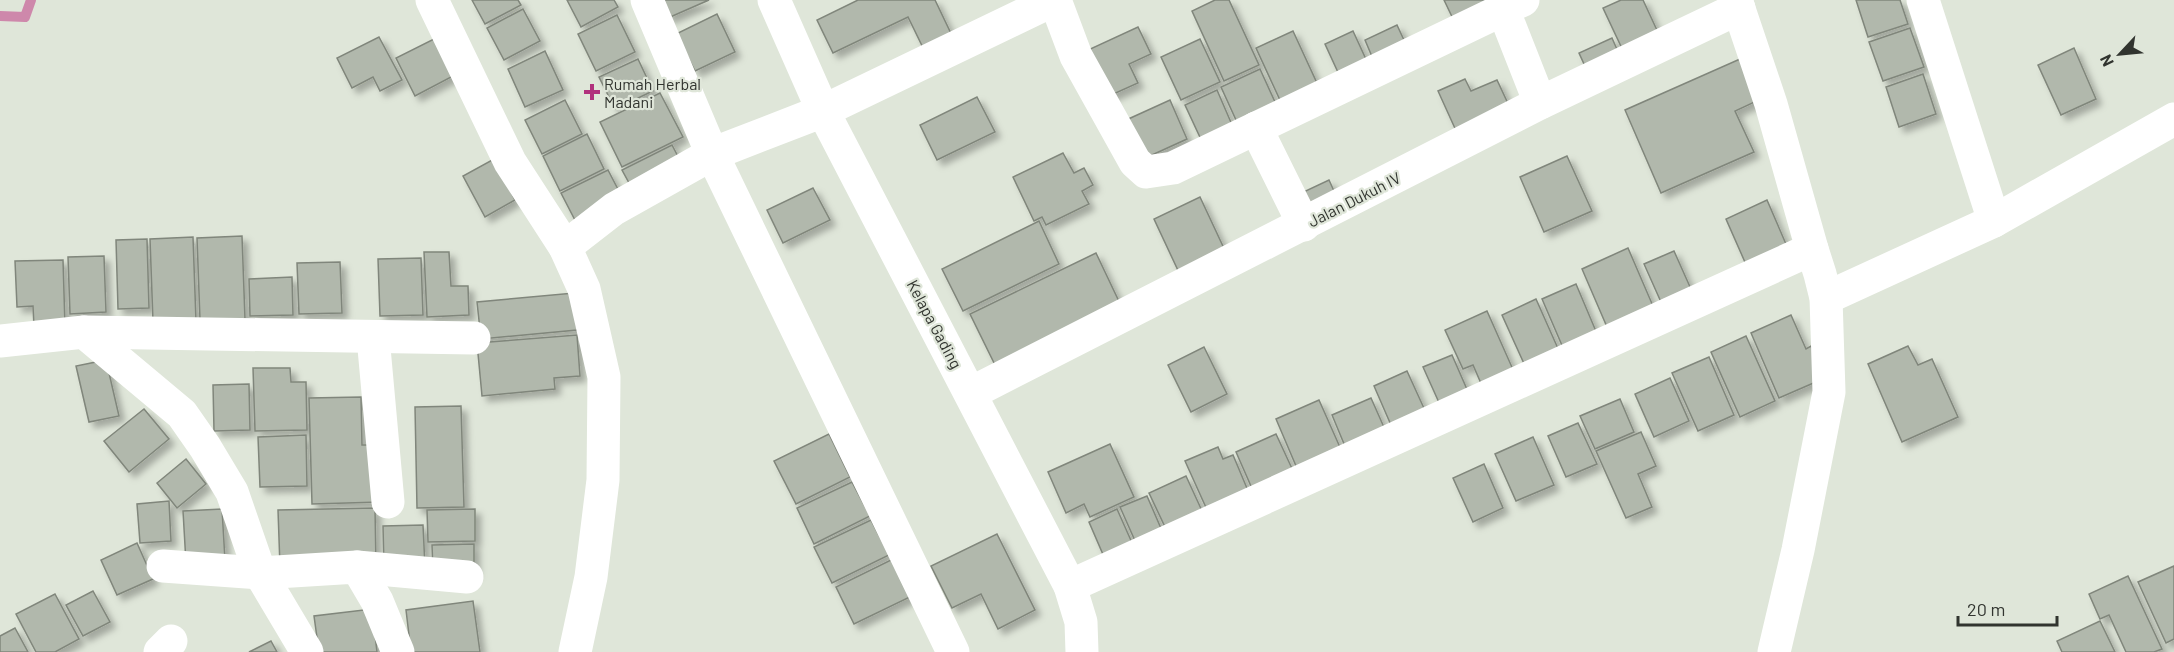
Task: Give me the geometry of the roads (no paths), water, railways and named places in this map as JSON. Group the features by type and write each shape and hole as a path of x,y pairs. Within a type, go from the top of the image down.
{"street":[{"path":"432,0 510,162 565,247 584,289 604,377 603,480 591,577 575,652"},
{"path":"647,0 712,154 953,652"},
{"name":"Kelapa Gading","path":"774,0 823,111 1070,586 1081,622 1082,652"},
{"path":"565,247 614,209 712,154 823,111 1054,0 1076,56 1135,162 1146,172 1173,168 1513,5 1540,104"},
{"path":"1923,0 1994,221"},
{"path":"1738,4 1771,104 1826,298 1829,392 1798,550 1774,652"},
{"name":"Jalan Dukuh IV","path":"971,393 1738,4"},
{"path":"1826,298 1994,221 2174,119"},
{"path":"1256,128 1304,225"},
{"path":"1070,586 1812,249"},
{"path":"84,332 182,414 232,492 260,573 307,652"},
{"path":"0,341 84,332 474,338"},
{"path":"373,337 388,502"},
{"path":"163,566 260,573 357,567 468,577"},
{"path":"357,567 377,601 398,652"}],"waterway":[{"path":"0,16 25,17 31,0"}],"place":[{"name":"Rumah Herbal Madani","path":"592,92"}]}
